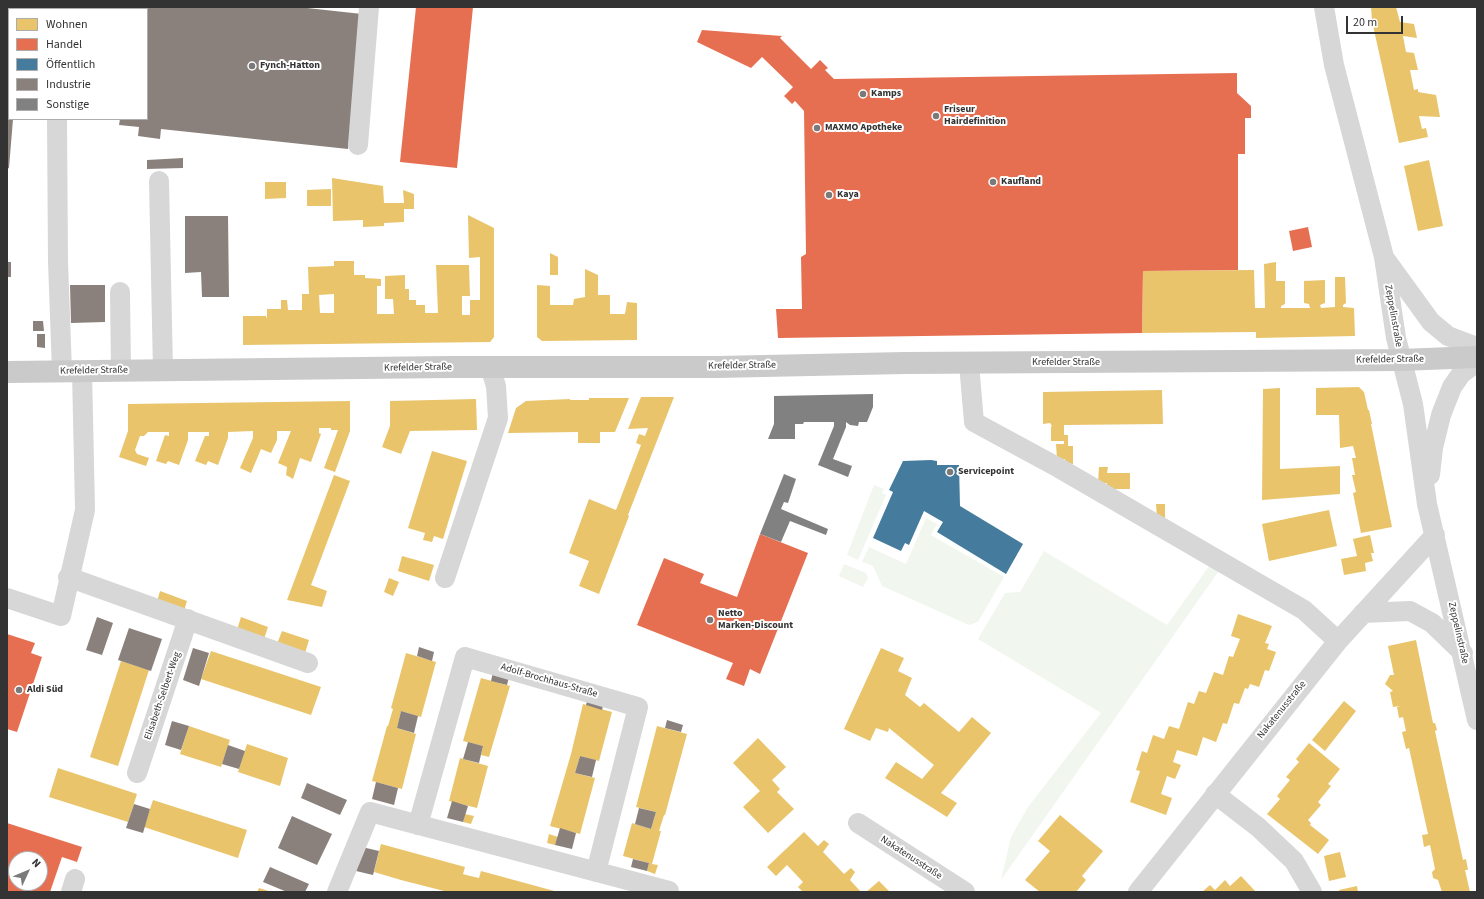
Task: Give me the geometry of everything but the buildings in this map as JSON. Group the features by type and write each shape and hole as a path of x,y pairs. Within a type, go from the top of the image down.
{"main road":[{"name":"Krefelder Straße","path":"7,372 490,367 717,367 1401,360 1477,357"}],"street":[{"path":"358,146 369,7"},
{"name":"Zeppelinstraße","path":"1324,7 1334,66 1384,257 1396,338 1413,404 1427,504 1463,653 1477,720"},
{"path":"7,598 61,616 68,577 85,510 72,372 58,261 57,120"},
{"path":"159,181 163,371"},
{"path":"1384,257 1431,322 1448,336 1477,347"},
{"path":"120,292 121,371"},
{"path":"1427,504 1433,448 1441,415 1452,387 1461,374 1477,362"},
{"path":"968,364 974,422 1059,468 1304,610 1338,641"},
{"path":"445,578 498,418 496,386 490,367"},
{"name":"Nakatenusstraße","path":"1138,892 1338,641 1435,535"},
{"path":"68,577 308,663"},
{"path":"1363,613 1410,611 1432,623 1463,653"},
{"name":"Elisabeth-Selbert-Weg","path":"137,773 188,619"},
{"name":"Adolf-Brochhaus-Straße","path":"418,825 464,657 638,707 596,872"},
{"path":"1215,794 1258,827 1294,861 1312,892"},
{"path":"337,892 370,812 669,891"},
{"name":"Nakatenusstraße","path":"858,823 965,892"}],"shaded area":[{"path":"874,485 884,489 882,493 886,495 858,560 847,555"},
{"path":"926,518 937,524 931,535 1004,577 978,622 969,625 882,586 873,566 862,562 869,547 906,564"},
{"path":"1044,551 1167,625 1212,562 1221,568 1001,880 1011,837 1028,807 1101,713 978,639 1005,593 1020,592"},
{"path":"844,564 866,573 868,578 863,587 839,576"}],"place":[{"name":"Fynch-Hatton","path":"252,66"},
{"name":"Kamps","path":"863,94"},
{"name":"Friseur Hairdefinition","path":"936,116"},
{"name":"MAXMO Apotheke","path":"817,128"},
{"name":"Kaufland","path":"993,182"},
{"name":"Kaya","path":"829,195"},
{"name":"Servicepoint","path":"950,472"},
{"name":"Netto Marken-Discount","path":"710,620"},
{"name":"Aldi Süd","path":"19,690"}]}
